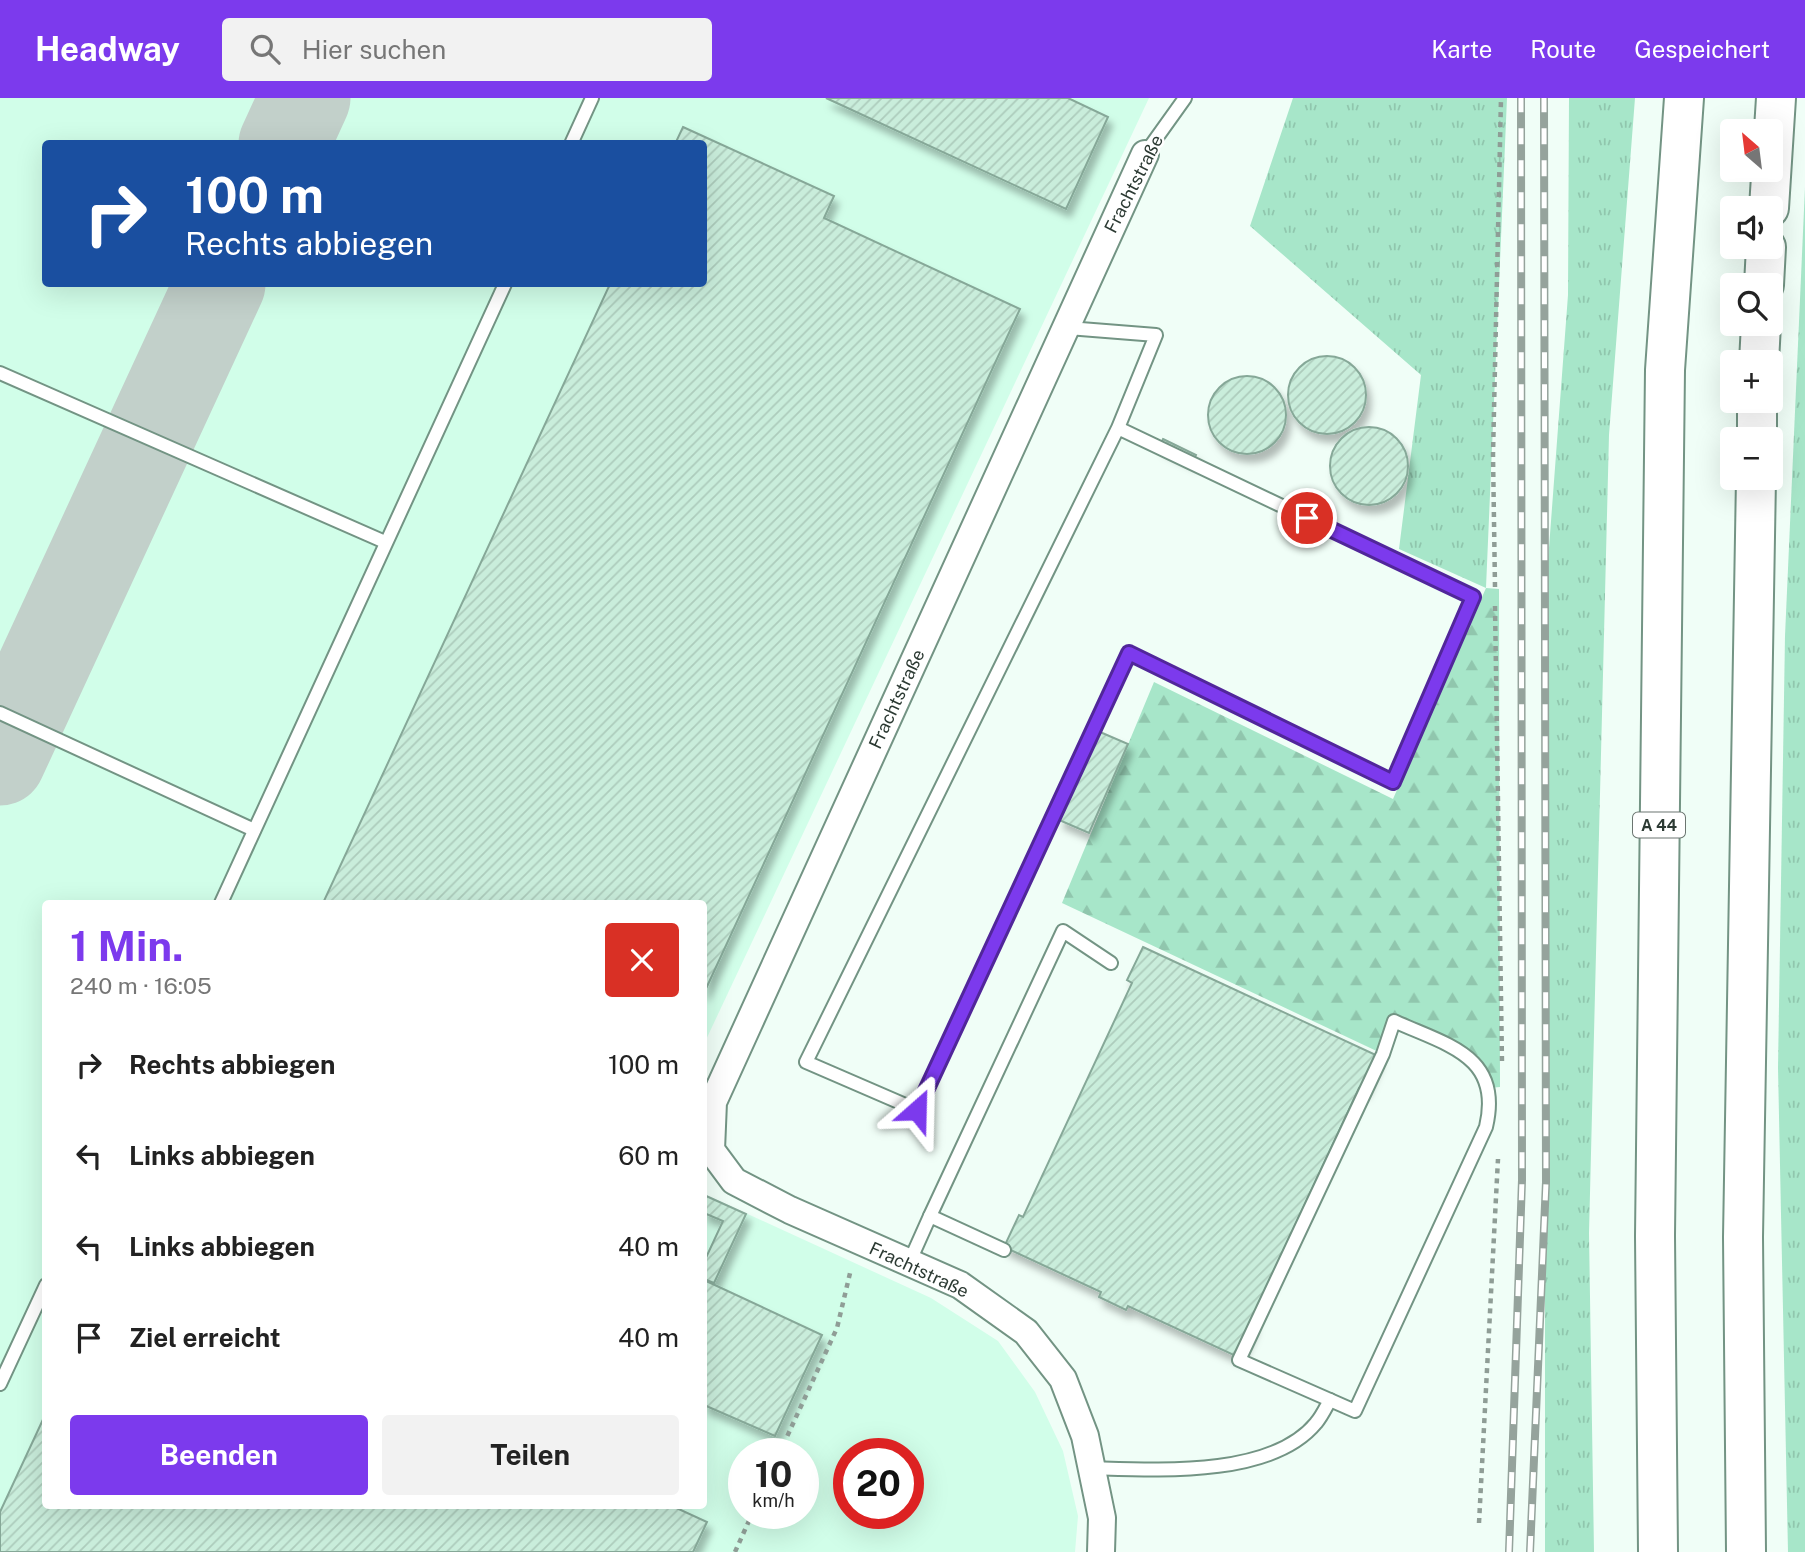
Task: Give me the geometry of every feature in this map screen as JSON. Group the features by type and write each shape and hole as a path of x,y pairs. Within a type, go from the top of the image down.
{"highway":[{"name":"A 44","path":"1658,1552 1655,1236 1665,370 1684,98"},
{"path":"1770,196 1776,98"},
{"path":"1746,1552 1743,1237 1756,490"}],"street":[{"name":"Frachtstraße","path":"1101,1552 1102,1518 1084,1436 1063,1379 1026,1332 960,1285 857,1240 734,1181 711,1150 713,1102 1145,154"}],"lane":[{"path":"573,140 592,98"},
{"name":"Frachtstraße","path":"1145,154 1185,98"},
{"path":"222,900 504,287"},
{"path":"1068,328 1156,335 1118,428 806,1062 917,1110 1129,653 1393,782 1473,597 1118,428"},
{"path":"0,373 385,542"},
{"path":"0,713 254,830"},
{"path":"909,1263 1063,931 1111,963"},
{"path":"1394,1021 1469,1056 1481,1069 1489,1087 1491,1108 1486,1127 1355,1411 1330,1400 1239,1360 1383,1054 1394,1021"},
{"path":"930,1216 1004,1250"},
{"path":"0,1384 42,1294"},
{"path":"1091,1468 1168,1470 1257,1457 1287,1445 1316,1424 1330,1400"}],"path":[{"path":"1501,98 1493,455 1502,1065"},
{"path":"1479,1523 1498,1148"},
{"name":"Frachtstraße","path":"786,1438 837,1328 857,1240"},
{"path":"735,1552 745,1529"}],"shaded area":[{"path":"0,98 1149,98 707,1038 707,900 42,900 42,1509 707,1509 707,1195 931,1298 998,1341 1035,1392 1063,1451 1078,1516 1075,1552 0,1552"}],"green space":[{"path":"1293,98 1507,98 1486,588 1399,549 1421,375 1250,226"},
{"path":"1569,98 1635,98 1609,435 1589,1233 1594,1552 1545,1552 1545,601 1568,295"},
{"path":"1805,187 1805,1552 1788,1552 1778,1068 1785,636"},
{"path":"1486,588 1499,589 1500,1087 1489,1088 1481,1069 1394,1021 1383,1054 1062,903 1154,682 1393,799"}],"building":[{"path":"826,98 1068,98 1108,117 1066,209"},
{"path":"683,127 834,196 824,218 1020,309 707,987 707,900 324,900 609,287 707,287 707,140 677,140"},
{"path":"1319,356 1335,356 1349,362 1360,373 1366,387 1366,403 1360,417 1349,428 1335,434 1319,434 1305,428 1294,417 1288,403 1288,387 1294,373 1305,362"},
{"path":"1239,376 1255,376 1269,382 1280,393 1286,407 1286,423 1280,437 1269,448 1255,454 1239,454 1225,448 1214,437 1208,423 1208,407 1214,393 1225,382"},
{"path":"1361,427 1377,427 1391,433 1402,444 1408,458 1408,474 1402,488 1391,499 1377,505 1361,505 1347,499 1336,488 1330,474 1330,458 1336,444 1347,433"},
{"path":"1163,439 1196,455 1193,462 1160,446"},
{"path":"1100,732 1128,744 1089,833 1059,820"},
{"path":"1143,947 1378,1056 1363,1090 1359,1088 1250,1322 1253,1324 1238,1357 1128,1306 1126,1310 1099,1297 1101,1292 1004,1247 1019,1215 1023,1217 1132,983 1127,980"},
{"path":"707,1196 746,1214 714,1283 707,1280 707,1256 723,1221 707,1214"},
{"path":"707,1281 822,1335 775,1436 707,1406"},
{"path":"42,1422 42,1509 679,1509 707,1522 693,1552 0,1552 0,1512"}],"taxiway":[{"path":"286,140 305,98"},
{"path":"0,760 219,287"}],"railway":[{"path":"1509,1552 1522,1180 1521,98"},
{"path":"1530,1552 1546,1182 1544,98"}],"route":[{"path":"917,1110 1129,653 1393,782 1473,597 1307,518"}]}
